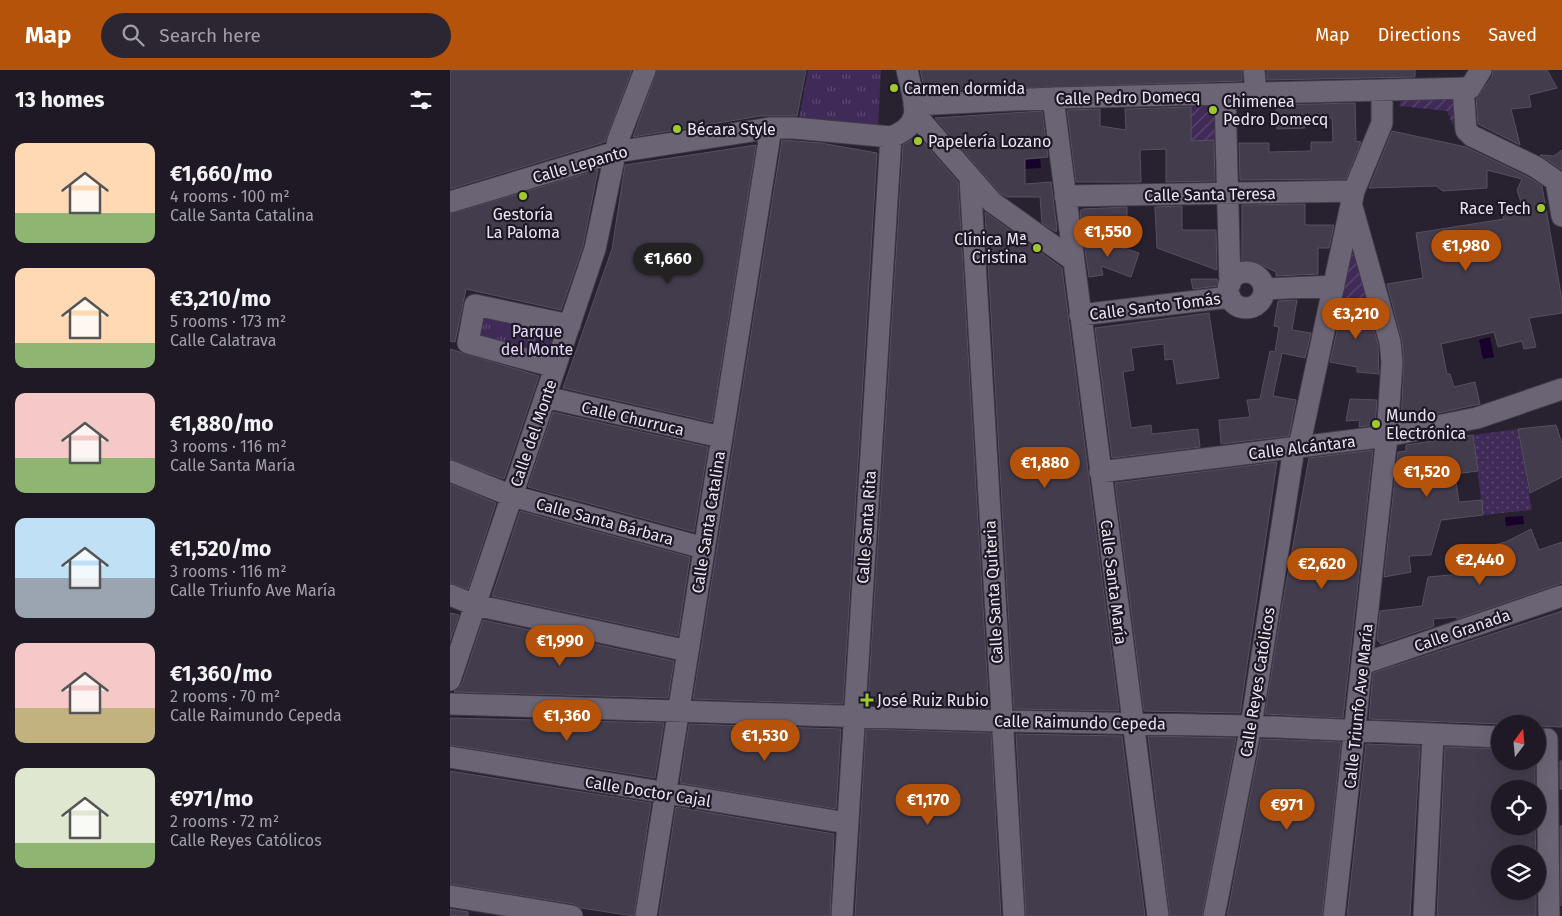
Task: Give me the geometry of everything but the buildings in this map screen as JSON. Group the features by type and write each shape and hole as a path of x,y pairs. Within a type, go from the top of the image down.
{"street":[{"name":"Calle del Monte","path":"450,680 595,249 618,140 646,70"},
{"path":"891,137 904,132 913,124 914,109 907,70"},
{"path":"1254,70 1256,94"},
{"name":"Calle Pedro Domecq","path":"914,109 1053,98 1382,91 1471,82 1466,130 1472,136 1536,167 1559,183"},
{"name":"Calle Reyes Católicos","path":"1214,916 1251,726 1297,447 1353,197 1382,123 1382,91"},
{"path":"1226,95 1230,291"},
{"name":"Calle Santa María","path":"1053,98 1158,916"},
{"path":"914,109 992,202 1073,260"},
{"name":"Calle Lepanto","path":"450,202 616,152 771,128 794,128 891,137"},
{"name":"Calle Santa Catalina","path":"646,916 771,128"},
{"name":"Calle Santa Rita","path":"842,916 891,137"},
{"name":"Calle Santa Quiteria","path":"970,178 1000,721 1014,916"},
{"path":"1559,183 1562,216"},
{"name":"Calle Santa Teresa","path":"1065,196 1228,194 1353,197"},
{"name":"Calle Triunfo Ave María","path":"1334,916 1387,436 1392,362 1390,342 1353,197"},
{"path":"1230,291 1240,274 1251,273 1260,279 1264,289 1334,286"},
{"name":"Calle Santo Tomás","path":"1080,315 1230,291"},
{"path":"555,367 468,343 475,305 570,325"},
{"name":"Calle Alcántara","path":"1100,472 1387,436 1477,418 1561,394"},
{"name":"Calle Churruca","path":"545,397 722,437"},
{"name":"Calle Santa Bárbara","path":"450,471 512,496 704,548"},
{"path":"450,595 475,605 688,651"},
{"name":"Calle Granada","path":"1362,664 1562,596"},
{"name":"Calle Raimundo Cepeda","path":"450,704 1000,721 1251,726 1491,737"},
{"path":"1424,916 1433,735"},
{"path":"1549,739 1549,916"},
{"name":"Calle Doctor Cajal","path":"450,757 665,795 847,823"},
{"path":"450,896 511,911 572,916"}],"green space":[{"path":"808,70 881,70 878,127 799,119"},
{"path":"1452,98 1455,100 1456,132 1447,111 1399,106 1402,99"},
{"path":"1191,105 1208,105 1211,112 1217,115 1217,140 1191,141"},
{"path":"1350,255 1356,255 1368,298 1341,300"},
{"name":"Parque del Monte","path":"475,305 570,325 555,367 468,343"},
{"path":"1518,429 1532,510 1483,515 1473,435"}],"shaded area":[{"path":"1040,159 1041,168 1022,169 1021,160"},
{"path":"1490,337 1494,357 1483,359 1479,340"},
{"path":"1523,516 1524,524 1506,526 1505,517"}],"place":[{"name":"Carmen dormida","path":"894,88"},
{"name":"Chimenea Pedro Domecq","path":"1213,110"},
{"name":"Bécara Style","path":"677,129"},
{"name":"Papelería Lozano","path":"918,141"},
{"name":"Gestoría La Paloma","path":"523,196"},
{"name":"Race Tech","path":"1541,208"},
{"name":"Clínica Mª Cristina","path":"1037,248"},
{"name":"Mundo Electrónica","path":"1376,424"},
{"name":"José Ruiz Rubio","path":"867,700"}]}
